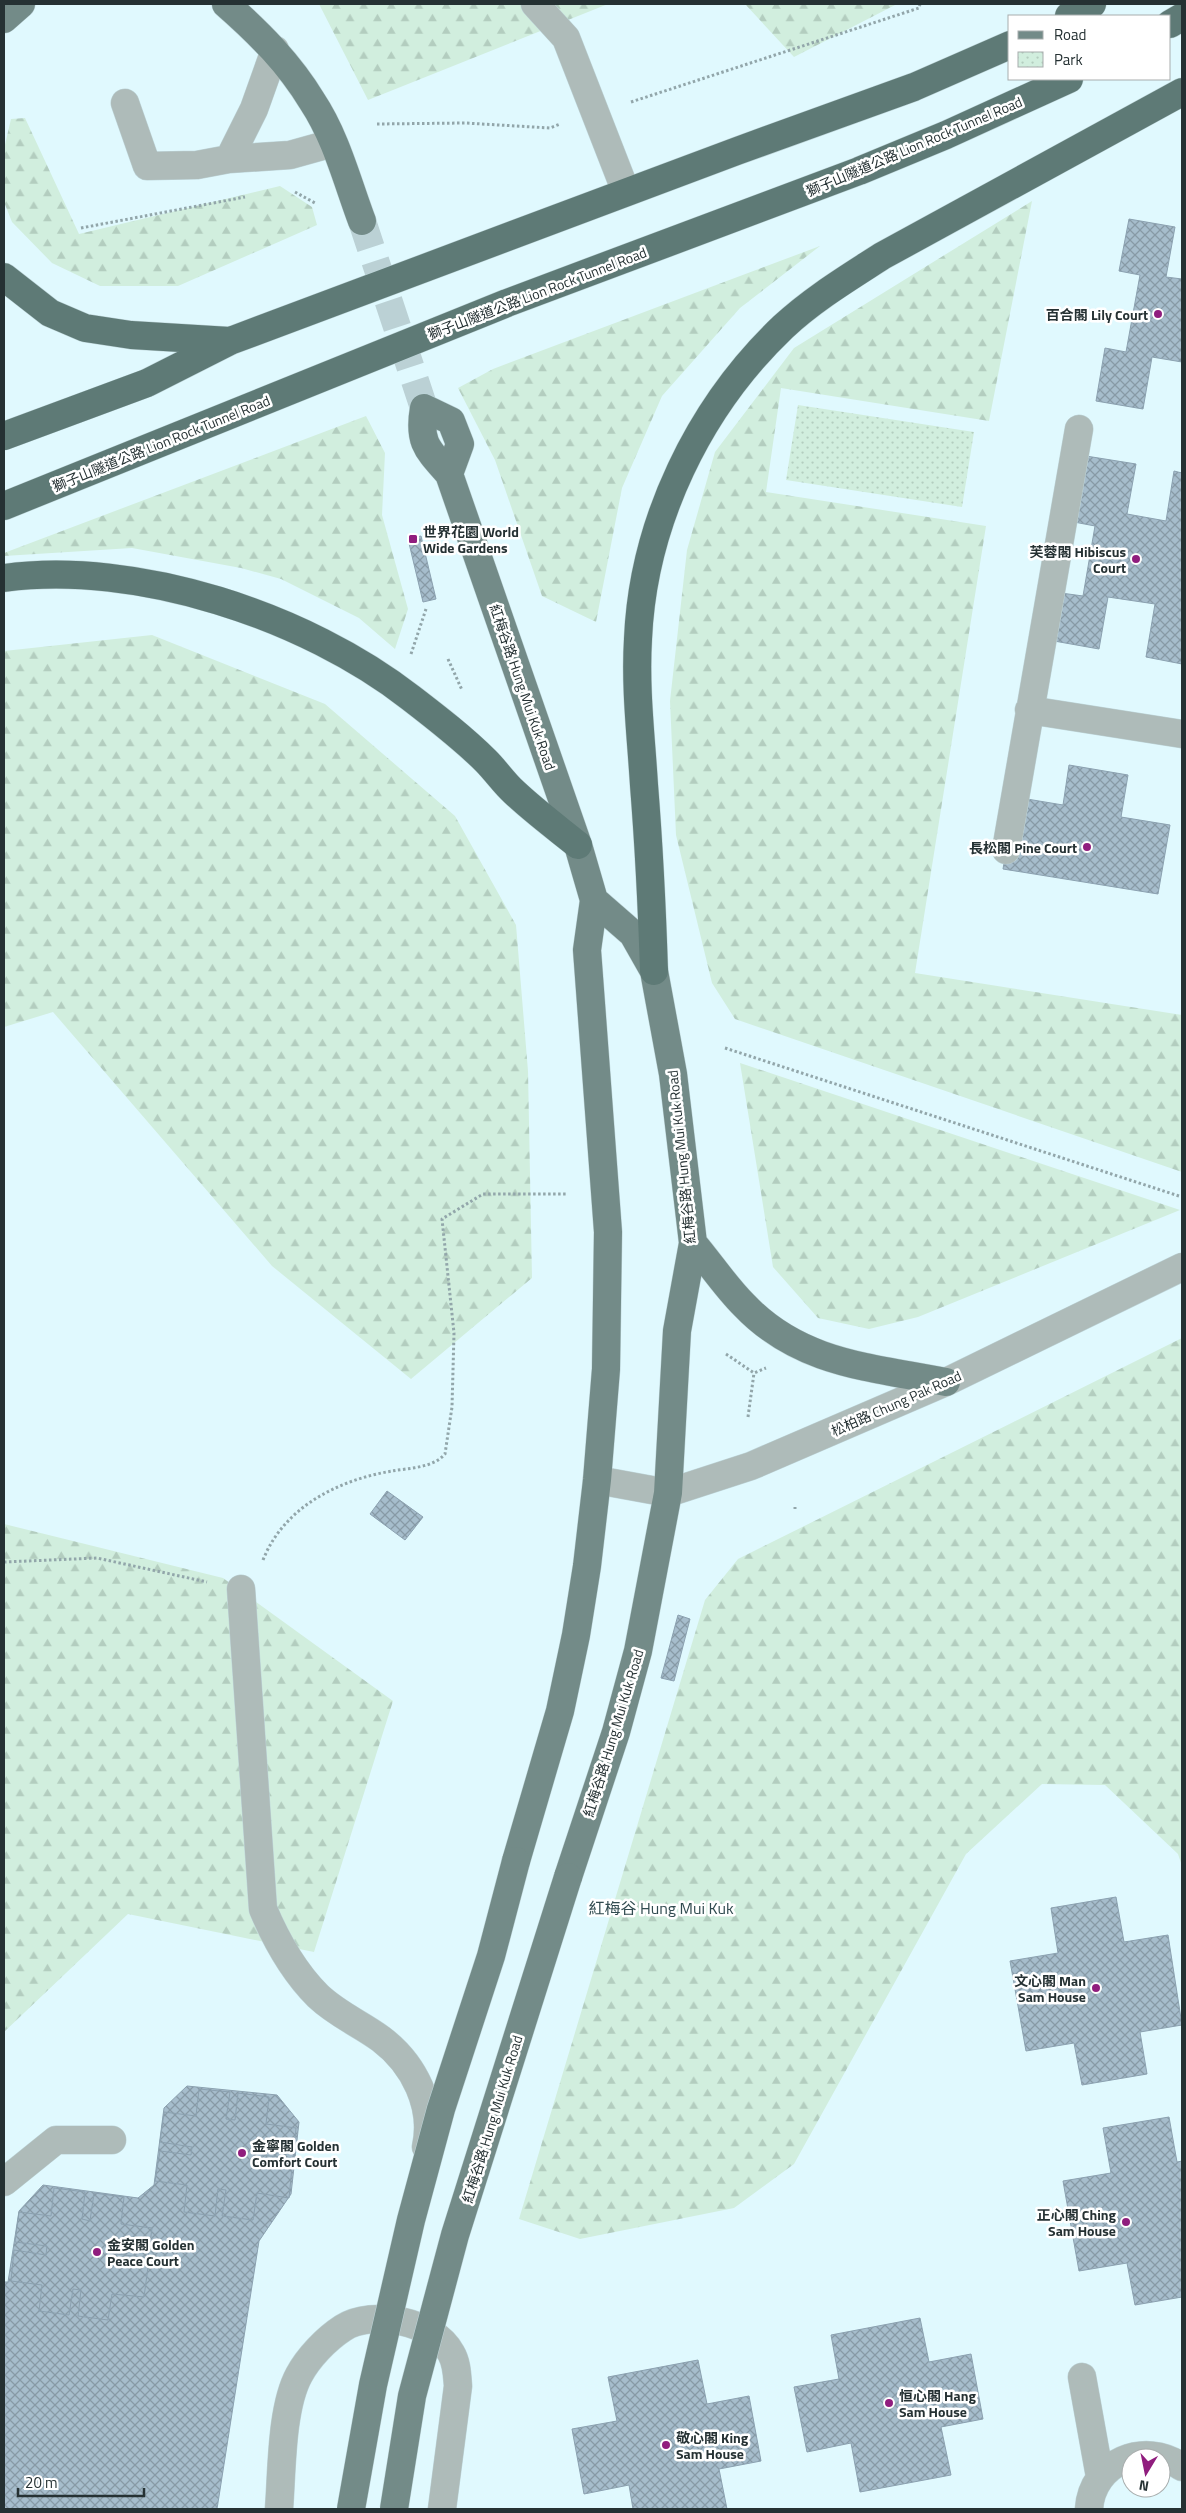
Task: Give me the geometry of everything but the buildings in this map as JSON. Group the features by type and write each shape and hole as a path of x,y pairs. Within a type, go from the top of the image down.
{"highway":[{"path":"1071,15 1092,4"},
{"path":"1171,23 1182,17"},
{"path":"4,436 147,383 230,341 914,86 1008,46"},
{"name":"獅子山隧道公路 Lion Rock Tunnel Road","path":"4,506 507,303 859,171 946,135 1067,80"},
{"path":"654,971 652,887 637,680 642,592 664,508 706,422 729,388 754,358 784,327 838,284 890,252 1182,92"},
{"path":"4,277 50,313 85,328 131,335 230,341"},
{"path":"4,578 74,574 115,578 213,600 272,619 297,630 354,659 410,697 486,762 513,792 578,845"}],"main road":[{"path":"4,19 21,4"},
{"path":"226,4 275,50 312,101 333,143 362,221"},
{"name":"紅梅谷路 Hung Mui Kuk Road","path":"352,2509 373,2385 411,2220 441,2108 491,1956 516,1861 560,1711 587,1566 597,1480 606,1369 608,1232 587,950 594,900 578,845 449,474"},
{"name":"紅梅谷路 Hung Mui Kuk Road","path":"394,2509 412,2396 453,2244 568,1877 616,1732 636,1660 668,1493 677,1331 693,1243 673,1074 654,971 633,934 594,900"},
{"path":"693,1243 743,1304 786,1340 830,1359 946,1382"}],"street":[{"path":"535,4 566,38 626,192"},
{"path":"229,159 254,109 275,50"},
{"path":"124,103 147,166 197,165 229,159 290,155 333,143"},
{"path":"1006,850 1079,429"},
{"path":"1030,710 1182,734"},
{"name":"松柏路 Chung Pak Road","path":"597,1480 668,1493 751,1466 946,1382 1182,1267"},
{"path":"241,1589 263,1909 272,1929 298,1973 318,1996 341,2015 380,2038 392,2049 408,2068 424,2100 428,2128 426,2144 380,2320"},
{"path":"4,2182 56,2140 112,2140"},
{"path":"279,2509 288,2403 298,2376 310,2358 344,2328 371,2320 417,2324 450,2351 457,2368 458,2386 442,2509"},
{"path":"1082,2377 1100,2477"},
{"path":"1089,2509 1094,2488 1100,2477 1122,2460 1135,2456 1162,2456 1182,2467"}],"path":[{"path":"377,124 465,123 550,128 919,8 920,4"},
{"path":"288,188 314,201 318,209"},
{"path":"81,228 250,196"},
{"path":"417,634 426,609"},
{"path":"448,659 465,698"},
{"path":"725,1048 1182,1197"},
{"path":"4,1562 97,1558 241,1589 256,1588 259,1568 269,1543 287,1522 315,1498 343,1483 363,1476 430,1464 441,1459 445,1454 452,1407 454,1333 442,1219 483,1194 569,1194"},
{"path":"726,1354 754,1373"},
{"path":"754,1373 768,1367"},
{"path":"748,1417 754,1373"}],"green space":[{"path":"319,4 608,4 368,100"},
{"path":"745,4 897,4 794,57"},
{"path":"25,118 79,234 280,186 312,207 317,225 178,286 100,286 52,263 12,222 4,202 4,149 11,119"},
{"path":"1032,201 989,421 781,388 766,492 986,526 915,973 1182,1015 1182,1172 735,1019 712,983 676,835 670,701 687,550 715,452 794,348"},
{"path":"820,246 740,308 662,396 622,488 596,622 542,596 495,460 458,388 493,369"},
{"path":"798,405 974,432 962,507 786,480"},
{"path":"366,416 385,453 382,515 408,609 395,649 359,618 281,579 241,568 132,548 4,556 4,553"},
{"path":"152,635 325,704 455,816 516,925 528,1071 532,1278 411,1379 272,1266 53,1012 4,1027 4,651"},
{"path":"740,1063 1180,1210 918,1317 869,1329 818,1318 773,1267"},
{"path":"1182,1338 1182,1866 1178,1854 1105,1785 1042,1784 966,1854 794,2164 734,2208 580,2239 519,2219 705,1600 738,1559"},
{"path":"4,1524 223,1578 393,1701 314,1952 128,1914 4,2032"}],"tunnel":[{"path":"362,221 424,408"}],"place":[{"name":"百合閣 Lily Court","path":"1158,314"},
{"name":"世界花園 World Wide Gardens","path":"413,539"},
{"name":"芙蓉閣 Hibiscus Court","path":"1136,559"},
{"name":"長松閣 Pine Court","path":"1087,847"},
{"name":"文心閣 Man Sam House","path":"1096,1988"},
{"name":"金寧閣 Golden Comfort Court","path":"242,2153"},
{"name":"正心閣 Ching Sam House","path":"1126,2222"},
{"name":"金安閣 Golden Peace Court","path":"97,2252"},
{"name":"恒心閣 Hang Sam House","path":"889,2403"},
{"name":"敬心閣 King Sam House","path":"666,2445"}],"district":[{"name":"紅梅谷 Hung Mui Kuk","path":"661,1908"}]}
